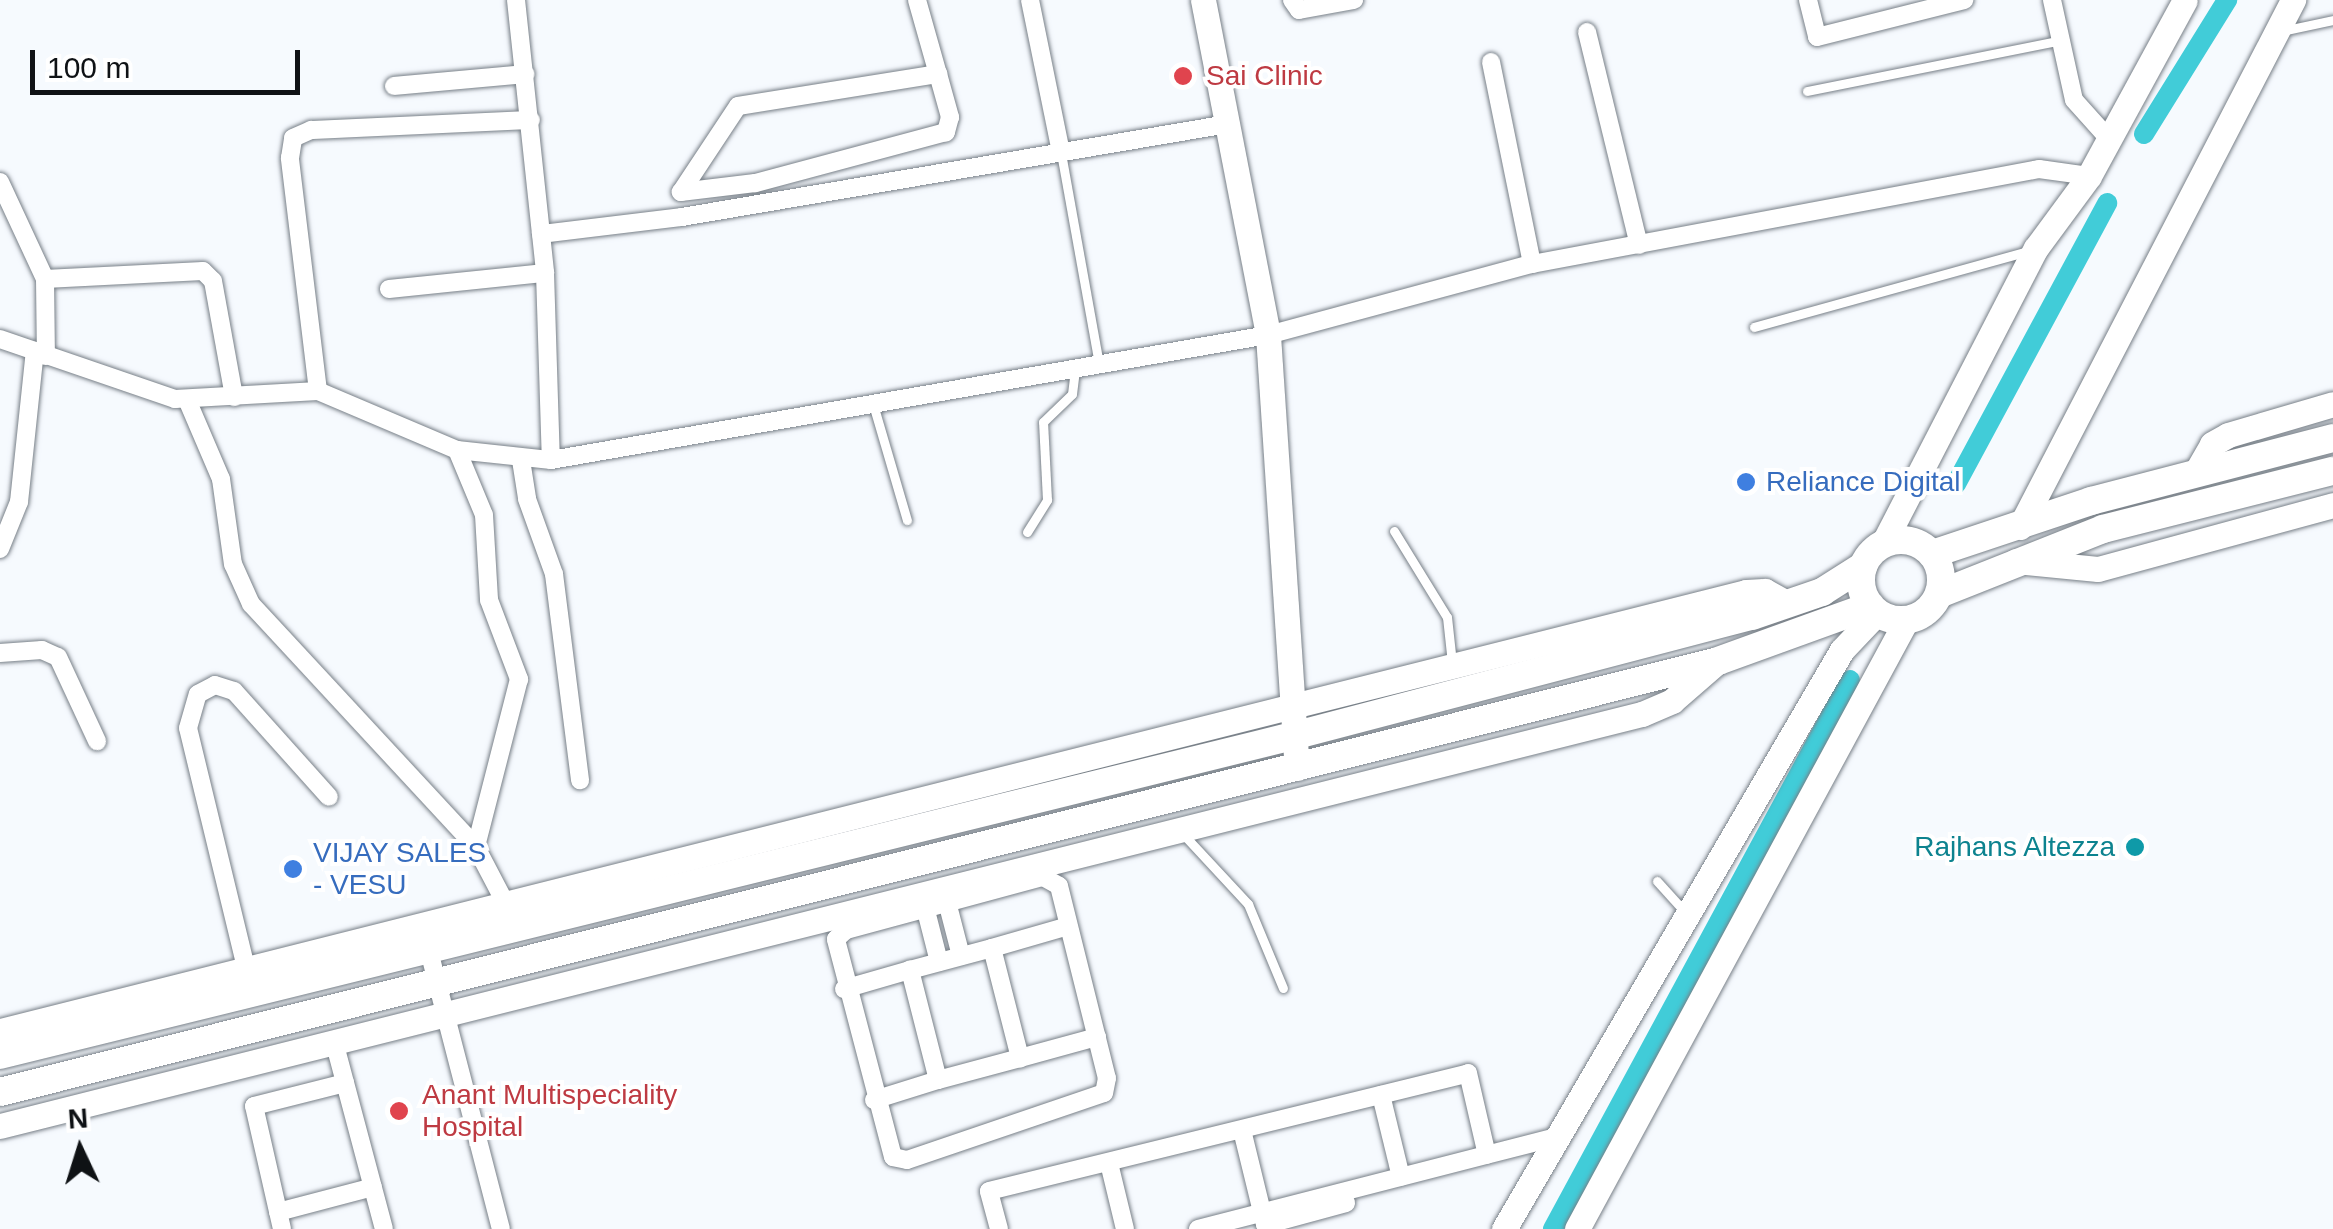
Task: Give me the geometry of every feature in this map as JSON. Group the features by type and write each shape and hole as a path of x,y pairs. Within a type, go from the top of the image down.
{"main road":[{"path":"1932,554 2195,474 2333,438"},
{"path":"0,1092 1718,661 1874,609 1907,620 1926,610 1938,594 2103,529 2333,471"},
{"path":"0,1055 250,983 429,950 512,917 1293,736 1788,604 1863,566 1883,544 1904,540 1932,554 1940,573 1938,594"},
{"path":"1863,566 1861,587 1874,609"}],"street":[{"path":"516,0 544,272 550,460"},
{"path":"917,0 950,116 946,132 929,141 755,183 681,192 738,106 938,74"},
{"path":"1030,0 1060,152"},
{"path":"1203,0 1268,335 1297,768"},
{"path":"1292,0 1299,10 1349,0"},
{"path":"1808,0 1818,37 1964,0"},
{"path":"2052,0 2074,100 2109,139"},
{"path":"1883,544 2036,248 2089,176 2185,0"},
{"path":"2020,527 2293,0"},
{"path":"1587,32 1639,244"},
{"path":"1490,62 1532,264"},
{"path":"394,86 525,74"},
{"path":"318,391 293,138 310,130 530,120"},
{"path":"541,234 1228,124"},
{"path":"929,141 933,174"},
{"path":"0,339 188,402 318,391 456,450 550,460 1268,335 1532,264 2039,169 2089,176"},
{"path":"0,549 19,502 41,354 45,279 1,188"},
{"path":"45,279 203,271 216,291 234,397"},
{"path":"389,289 544,272"},
{"path":"188,402 221,479 233,564 251,604 476,847 512,917"},
{"path":"2195,474 2212,444 2228,435 2333,404"},
{"path":"456,450 484,515 490,600 519,679 476,847"},
{"path":"522,460 527,499 554,574 580,780"},
{"path":"2016,561 2098,569 2333,504"},
{"path":"0,1030 250,983 512,917 1291,706 1746,592 1766,591 1788,604"},
{"path":"1504,1229 1842,650 1874,609"},
{"path":"1577,1229 1907,620"},
{"path":"0,653 42,650 58,657 98,740"},
{"path":"0,1126 446,1015 935,900 1043,876 1059,886 1107,1078 1104,1094 1093,1101 906,1160 886,1146 844,989 836,938 846,930 935,900 1178,830 1642,714 1672,701 1718,661"},
{"path":"250,983 188,728 198,694 215,684 234,691 329,797"},
{"path":"935,900 961,956"},
{"path":"935,900 939,962"},
{"path":"844,989 1068,926"},
{"path":"992,948 1020,1058"},
{"path":"429,950 501,1229"},
{"path":"910,970 938,1080"},
{"path":"874,1100 1098,1037"},
{"path":"335,1045 384,1229"},
{"path":"999,1229 989,1190 1468,1072 1496,1156"},
{"path":"345,1083 254,1106 280,1221 373,1187"},
{"path":"1380,1095 1401,1177"},
{"path":"1242,1130 1264,1222"},
{"path":"1264,1222 1401,1177 1552,1143"},
{"path":"1198,1229 1264,1222 1496,1156"},
{"path":"1109,1163 1126,1229"}],"lane":[{"path":"2274,33 2333,20"},
{"path":"1807,91 2062,40"},
{"path":"1060,152 1100,364"},
{"path":"1754,327 2036,248"},
{"path":"1027,532 1048,489 1041,431 1048,414 1072,394 1074,369"},
{"path":"873,404 907,520"},
{"path":"1394,531 1447,617 1452,666"},
{"path":"1178,830 1248,904 1283,988"},
{"path":"1657,880 1688,916"}],"waterway":[{"path":"2144,134 2227,0"},
{"path":"1956,484 2107,203"},
{"path":"1553,1229 1850,680"}],"place":[{"name":"Sai Clinic","path":"1183,76"},
{"name":"Reliance Digital","path":"1746,482"},
{"name":"Rajhans Altezza","path":"2135,847"},
{"name":"VIJAY SALES - VESU","path":"293,869"},
{"name":"Anant Multispeciality Hospital","path":"399,1111"}]}
